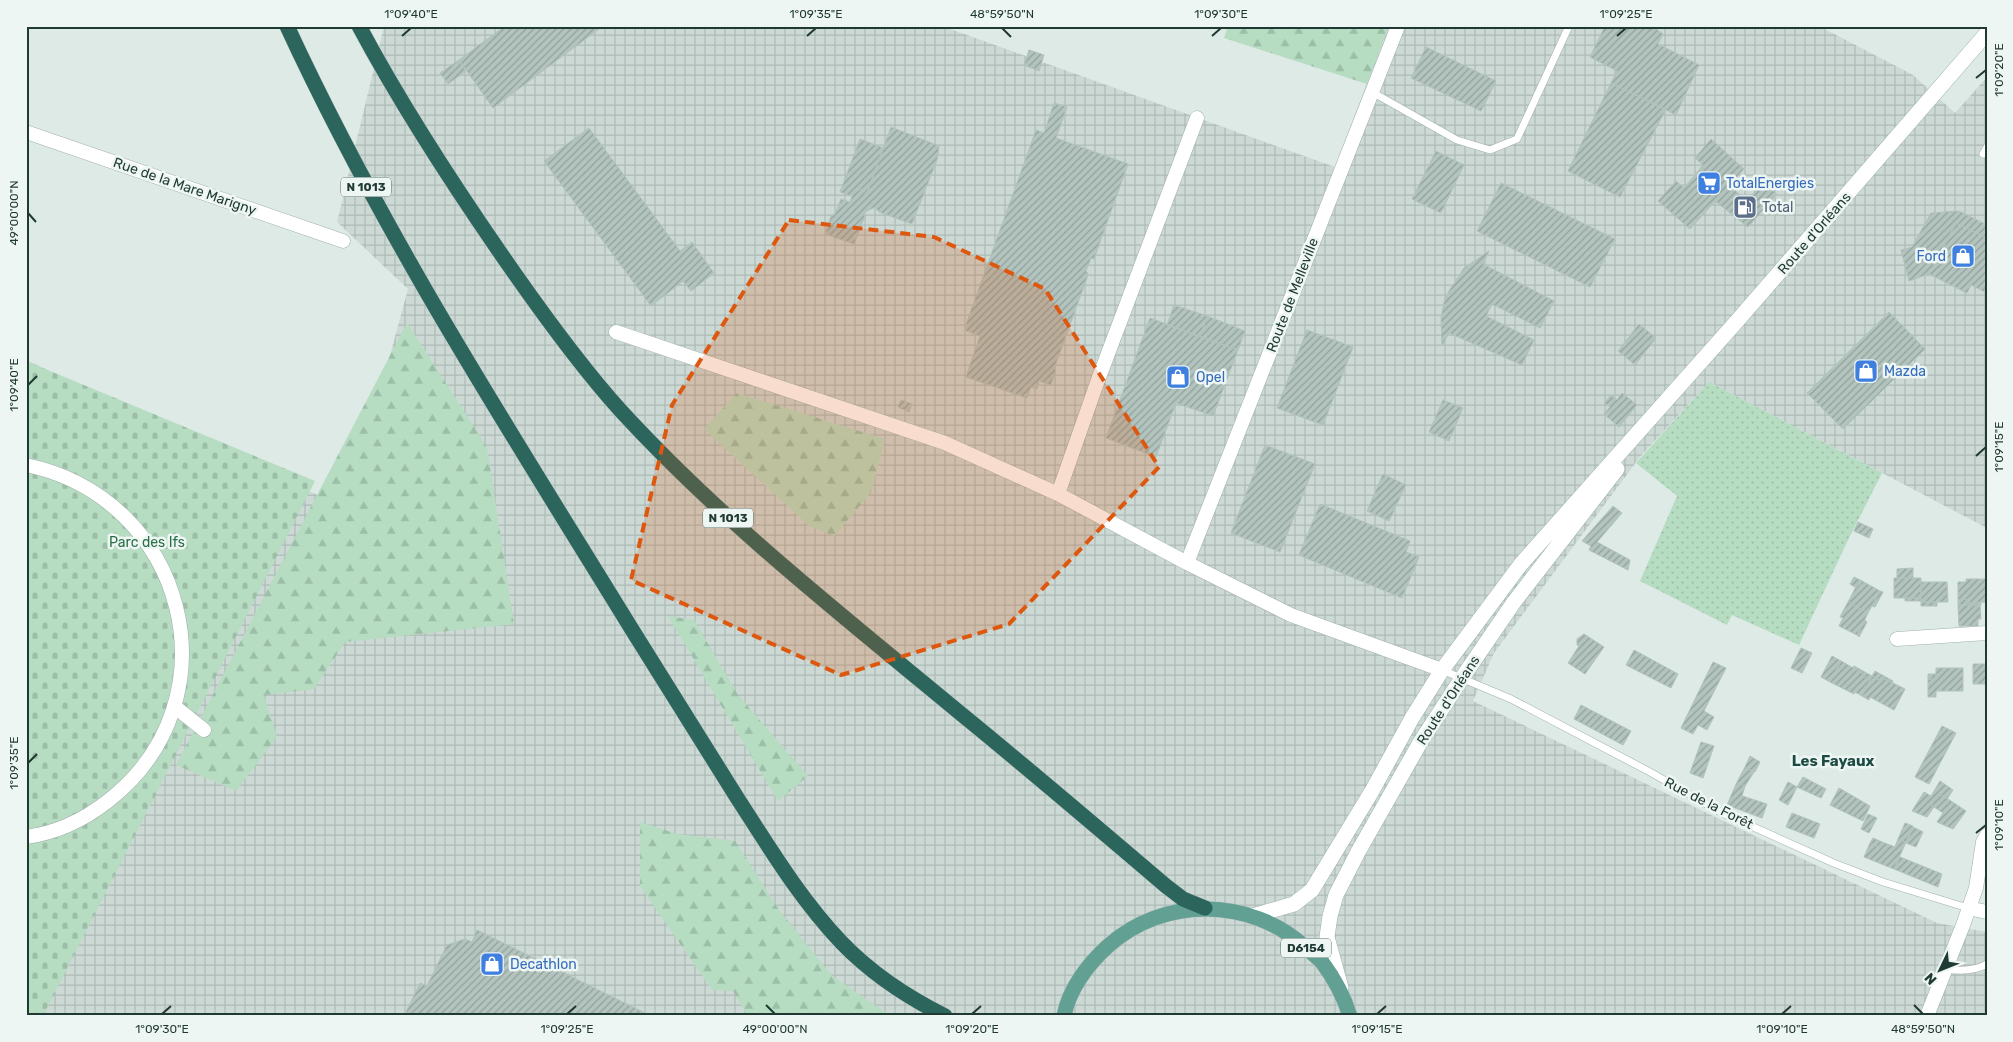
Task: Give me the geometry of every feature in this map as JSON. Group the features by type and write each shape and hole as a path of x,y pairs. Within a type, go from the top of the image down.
{"highway":[{"name":"N 1013","path":"287,26 368,190 442,319 683,712 785,873 842,943 871,970 903,993 945,1016"},
{"name":"N 1013","path":"359,26 381,68 482,227 575,356 620,410 700,492 788,572 960,712 1166,886 1183,899 1205,908"}],"main road":[{"name":"Route d'Orléans","path":"1254,916 1294,904 1312,890 1442,670 1521,564 1640,432 1986,35"},
{"name":"Route d'Orléans","path":"1344,997 1327,937 1336,895 1358,852 1421,741 1462,678 1514,602 1614,475 1640,432"},
{"name":"D6154","path":"1205,908 1229,910 1254,916 1291,934 1322,962 1344,997"},
{"path":"1064,1016 1078,982 1096,957 1119,937 1145,922 1174,912 1205,908"},
{"path":"1344,997 1350,1016"}],"street":[{"name":"Route de Melleville","path":"1187,564 1398,26"},
{"path":"1058,494 1098,380 1197,118"},
{"name":"Rue de la Mare Marigny","path":"26,132 343,241"},
{"path":"616,332 945,444 1058,494 1187,564 1291,615 1442,670"},
{"path":"26,465 46,469 71,478 117,508 136,527 152,549 168,581 180,625 182,652 181,670 174,706 162,737 144,765 122,790 96,811 66,826 26,837"},
{"path":"1897,639 1987,634"},
{"path":"174,706 204,730"},
{"path":"1927,1016 1976,888 1983,842 1987,836"},
{"name":"Rue de la Forêt","path":"1968,908 1987,912"}],"lane":[{"path":"1372,92 1457,140 1490,150 1516,139 1569,26"},
{"name":"Rue de la Forêt","path":"1442,670 1519,703 1650,772 1722,813 1844,867 1883,882 1968,908"},
{"path":"1946,969 1960,971 1982,967 1987,964"}],"highlighted area":[{"path":"789,220 934,237 1045,289 1159,467 1009,624 841,675 631,580 672,405"}],"shaded area":[{"path":"384,26 942,26 1335,167 1389,26 1819,26 1913,75 1955,113 1987,77 1987,528 1709,382 1640,457 1494,653 1473,701 1937,923 1987,932 1987,1016 26,1016 26,360 348,509 408,289 337,222"}],"green space":[{"path":"1228,26 1389,26 1367,84 1224,38"},
{"path":"407,323 487,447 514,624 345,642 314,689 264,695 277,737 236,791 176,765"},
{"name":"Parc des Ifs","path":"26,361 315,481 43,1016 26,1016"},
{"path":"1709,382 1882,473 1847,542 1799,645 1732,615 1727,625 1640,581 1677,496 1636,463"},
{"path":"737,393 885,439 871,493 834,536 809,526 704,429"},
{"path":"668,616 694,620 738,695 808,776 778,801"},
{"path":"640,822 677,834 735,841 779,910 832,976 891,1016 748,1016 733,991 712,990 640,886"}],"building":[{"path":"505,26 603,26 493,108 459,60"},
{"path":"1605,26 1652,26 1663,34 1658,44 1699,65 1676,115 1611,83 1617,71 1590,57"},
{"path":"1426,47 1496,81 1481,111 1411,78"},
{"path":"1029,50 1044,55 1039,71 1024,65"},
{"path":"459,60 466,71 448,84 440,73"},
{"path":"1611,83 1666,109 1620,197 1568,171"},
{"path":"1054,103 1067,107 1056,138 1128,164 1094,259 1091,258 1086,271 1088,273 1087,278 1054,369 1056,369 1051,385 1039,381 1037,389 1031,387 1027,398 966,377 980,336 964,330 1036,130 1044,133"},
{"path":"891,127 939,146 937,160 912,224 879,212 875,207 863,213 865,216 854,244 825,234 831,216 835,214 841,199 850,202 853,193 860,189 867,193"},
{"path":"589,128 680,251 692,242 714,273 691,291 683,281 651,306 544,161"},
{"path":"860,139 883,148 867,193 860,189 851,196 840,192"},
{"name":"TotalEnergies","path":"1711,139 1744,169 1690,229 1658,201 1676,181 1684,188 1703,165 1695,158"},
{"path":"1436,151 1464,165 1441,213 1412,199"},
{"path":"1763,182 1777,194 1748,227 1715,201 1729,185 1747,201"},
{"path":"1501,183 1615,239 1590,287 1477,231"},
{"name":"Ford","path":"1959,211 1987,225 1987,238 1956,223 1929,274 1909,281 1901,250 1912,247 1931,213"},
{"name":"Ford","path":"1956,223 1987,238 1987,293 1971,285 1967,293 1929,274"},
{"path":"1489,251 1483,264 1554,301 1540,328 1492,304 1486,316 1534,340 1522,365 1449,333 1442,346 1441,318 1444,302 1449,291 1464,268"},
{"path":"1174,305 1207,316 1200,337 1167,325"},
{"name":"Mazda","path":"1889,312 1925,349 1843,429 1807,393"},
{"path":"1207,316 1245,331 1238,350 1200,337"},
{"name":"Opel","path":"1150,318 1238,350 1213,416 1176,403 1156,457 1106,438"},
{"path":"1639,324 1656,338 1635,365 1618,351"},
{"path":"1307,330 1353,347 1323,425 1277,408"},
{"path":"1622,393 1637,405 1619,427 1604,414 1610,407 1604,403 1611,395 1617,400"},
{"path":"901,400 912,404 909,412 898,407"},
{"path":"1443,400 1463,408 1449,441 1429,432"},
{"path":"1265,445 1315,464 1280,552 1231,533"},
{"path":"1383,474 1406,485 1389,521 1367,511"},
{"path":"1320,504 1410,541 1406,552 1419,557 1402,598 1299,555"},
{"path":"1613,506 1622,513 1597,542 1630,560 1628,570 1589,550 1591,546 1582,541"},
{"path":"1858,522 1873,529 1869,538 1854,531"},
{"path":"1913,568 1913,578 1897,578 1897,569"},
{"path":"1854,577 1862,581 1858,589 1850,584"},
{"path":"1894,578 1921,578 1921,598 1894,598"},
{"path":"1966,579 1987,579 1987,602 1966,603 1966,599 1958,600 1958,582 1966,582"},
{"path":"1862,581 1880,591 1868,613 1848,602 1856,587 1858,589"},
{"path":"1921,582 1947,582 1948,602 1921,602"},
{"path":"1880,591 1883,592 1875,607 1872,606"},
{"path":"1905,598 1921,598 1921,601 1905,601"},
{"path":"1966,599 1966,603 1981,603 1981,605 1958,605 1958,600"},
{"path":"1848,602 1868,613 1857,635 1839,626 1843,618 1840,617"},
{"path":"1921,602 1937,602 1937,606 1921,606"},
{"path":"1958,605 1980,605 1981,619 1978,619 1978,626 1959,626"},
{"path":"1865,620 1867,622 1859,637 1857,635"},
{"path":"1584,634 1604,647 1585,674 1568,663 1579,646 1577,645 1577,639"},
{"path":"1801,648 1812,653 1802,673 1791,668"},
{"path":"1634,650 1678,674 1671,688 1626,665"},
{"path":"1832,656 1841,661 1830,682 1821,677"},
{"path":"1841,661 1864,674 1863,676 1870,680 1862,696 1830,682"},
{"path":"1713,662 1726,668 1704,711 1714,717 1707,730 1698,725 1693,734 1681,728"},
{"path":"1973,664 1987,664 1987,684 1973,684"},
{"path":"1854,666 1872,676 1870,680 1853,668"},
{"path":"1936,668 1963,668 1963,691 1936,691 1936,697 1928,697 1928,679 1936,679"},
{"path":"1875,671 1893,681 1892,683 1881,677 1879,680 1872,676"},
{"path":"1928,674 1936,674 1936,679 1928,679"},
{"path":"1872,676 1879,680 1881,677 1905,689 1894,710 1870,697 1869,700 1862,696"},
{"path":"1581,705 1631,731 1623,745 1574,719"},
{"path":"1942,726 1956,733 1929,784 1915,777"},
{"path":"1701,742 1714,746 1703,778 1690,773"},
{"path":"1750,756 1760,762 1755,772 1745,767"},
{"path":"1745,767 1754,772 1745,786 1737,782"},
{"path":"1803,777 1826,789 1821,798 1797,787"},
{"path":"1940,781 1953,790 1947,799 1939,793 1931,805 1934,807 1927,817 1912,811 1924,792 1931,796"},
{"path":"1737,782 1745,786 1742,796 1767,804 1762,818 1727,805"},
{"path":"1788,782 1797,787 1788,805 1779,800"},
{"path":"1839,788 1870,806 1863,821 1830,805"},
{"path":"1939,793 1966,811 1953,829 1937,822 1943,813 1931,805"},
{"path":"1792,813 1820,824 1814,838 1786,827"},
{"path":"1868,814 1877,818 1869,833 1861,829"},
{"path":"1905,823 1913,826 1906,842 1898,839"},
{"path":"1913,827 1923,832 1916,847 1906,843"},
{"path":"1873,838 1882,842 1879,847 1870,843"},
{"path":"1898,839 1906,842 1894,869 1864,857 1870,843 1879,847 1882,842 1895,847"},
{"path":"1900,857 1942,874 1938,887 1894,869"},
{"name":"Decathlon","path":"477,930 651,1016 404,1016 420,983 427,986 447,945 465,939 472,942"}],"place":[{"name":"TotalEnergies","path":"1709,183"},
{"name":"Total","path":"1745,207"},
{"name":"Ford","path":"1963,256"},
{"name":"Mazda","path":"1866,371"},
{"name":"Opel","path":"1178,377"},
{"name":"Decathlon","path":"492,964"}],"district":[{"name":"Les Fayaux","path":"1833,761"}]}
